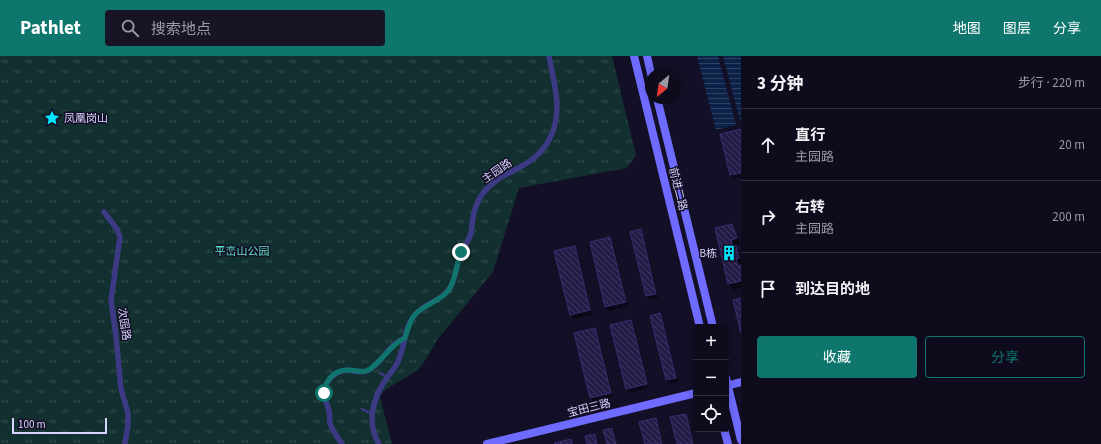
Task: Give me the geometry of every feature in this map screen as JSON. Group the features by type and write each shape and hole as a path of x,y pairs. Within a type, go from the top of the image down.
{"main road":[{"name":"前进二路","path":"634,56 699,324"},
{"path":"647,56 650,68"},
{"name":"前进二路","path":"658,104 712,324"},
{"path":"729,383 741,382"},
{"path":"729,391 741,440"},
{"name":"宝田三路","path":"486,444 693,394"},
{"path":"725,432 728,444"}],"street":[{"name":"主园路","path":"379,444 373,430 372,414 376,398 387,377 399,361 408,327 414,316 443,296 452,284 458,259 470,235 473,213 483,193 489,186 507,174 530,162 542,150 554,128 558,112 549,56"},
{"name":"次园路","path":"104,212 117,230 120,237 111,300 121,389 128,413 125,444"},
{"path":"342,444 330,424 329,411 324,397 324,390 327,383 334,374 340,371 367,371 382,358 392,346 405,338"}],"lane":[{"path":"380,373 387,377"},
{"path":"362,410 372,414"}],"green space":[{"name":"平峦山公园","path":"0,56 612,56 636,155 627,168 519,188 493,272 437,340 418,370 385,390 380,397 392,444 0,444"}],"water":[{"path":"697,56 718,56 736,125 716,130"},
{"path":"723,56 741,56 741,124"}],"building":[{"path":"741,129 741,173 730,175 720,134"},
{"name":"B栋","path":"732,224 737,238 731,240 733,247 736,246 739,258 736,259 738,266 741,265 741,281 728,284 715,228"},
{"path":"641,229 656,294 646,296 630,232"},
{"path":"610,237 626,302 605,307 590,242"},
{"path":"575,246 590,310 570,315 554,251"},
{"path":"741,298 741,334 733,300"},
{"path":"660,313 676,378 666,380 650,316"},
{"path":"631,320 647,384 626,389 610,325"},
{"path":"595,328 611,393 590,398 574,333"},
{"path":"686,414 693,444 677,444 670,417"},
{"path":"656,418 662,444 645,444 639,422"},
{"path":"612,428 616,444 607,444 603,430"},
{"path":"595,434 597,444 587,444 585,436"},
{"path":"571,439 572,444 554,443"}],"place":[{"name":"凤凰岗山","path":"52,118"},
{"name":"B栋","path":"729,253"}],"route":[{"path":"324,393 327,383 334,374 344,370 361,372 367,371 382,358 392,346 405,338 410,321 414,316 443,296 449,290 461,252"}]}
